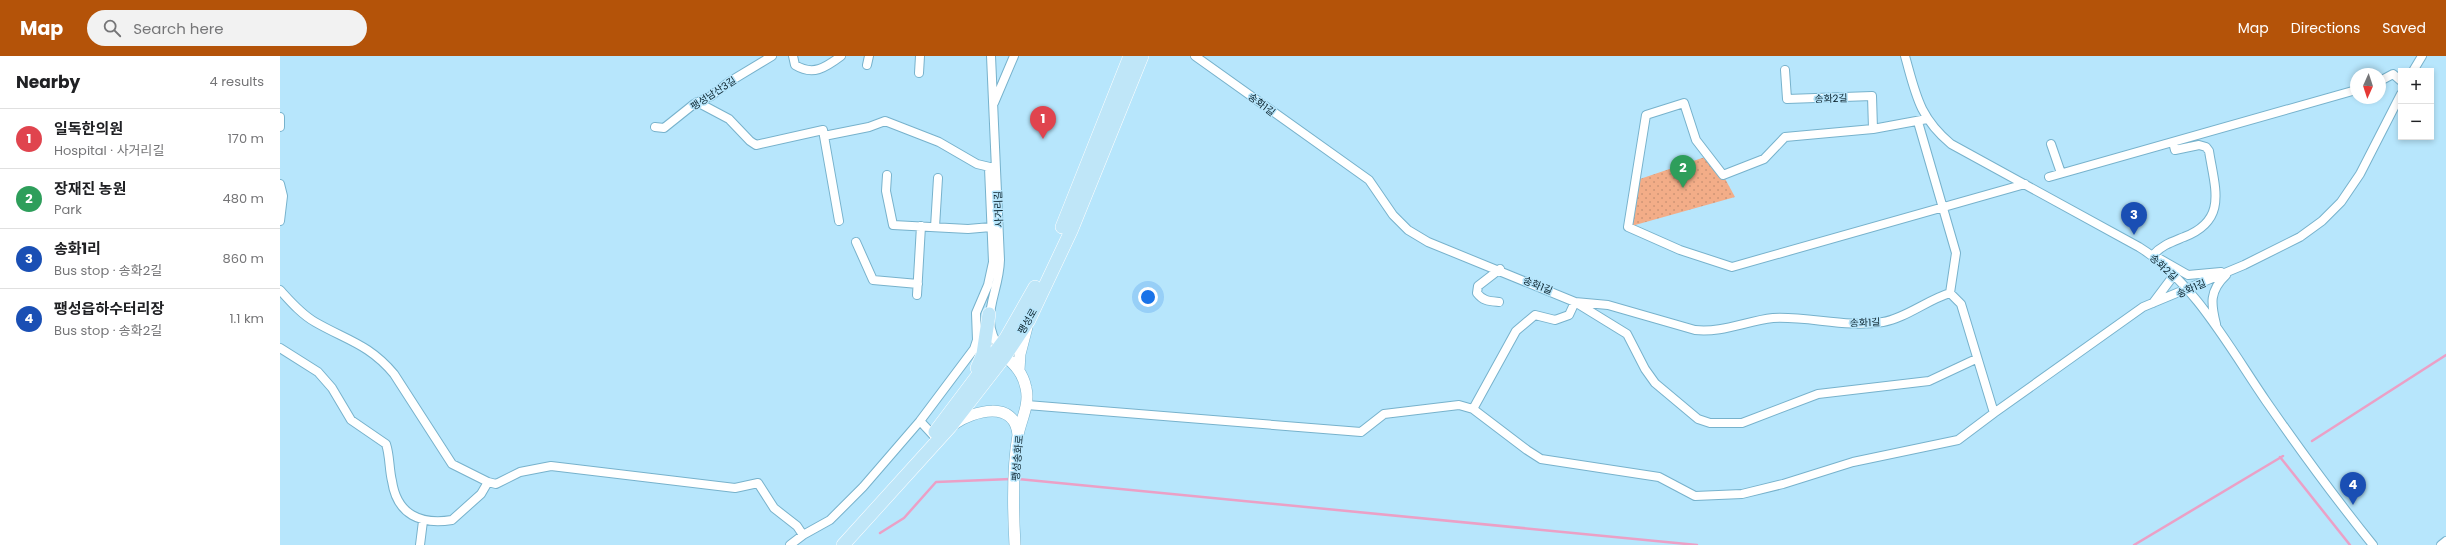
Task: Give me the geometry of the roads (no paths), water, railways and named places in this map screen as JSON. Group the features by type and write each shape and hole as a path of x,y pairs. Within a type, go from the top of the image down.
{"main road":[{"name":"팽성로","path":"843,545 950,427 1002,351 1050,260 1130,56"},
{"name":"팽성로","path":"834,545 933,435 972,382 1029,320 1071,230 1142,56"},
{"path":"972,382 983,354 989,314"}],"street":[{"name":"팽성남산3길","path":"655,127 664,128 697,102 711,96 729,82 772,56"},
{"path":"793,56 795,65 812,71 825,67 842,56"},
{"path":"868,56 868,66"},
{"path":"919,72 920,56"},
{"name":"사거리길","path":"991,56 993,168 1000,277 989,314 990,328 1002,351"},
{"path":"993,104 1014,56"},
{"name":"송화1길","path":"1195,56 1369,180 1393,215 1408,230 1428,242 1576,302 1608,305 1688,329 1708,332 1773,318 1860,324 1884,322 1934,298 1950,293"},
{"name":"송화2길","path":"1905,56 1921,110 1926,119 1951,144 2153,255 2174,275 2217,329 2307,460 2371,545"},
{"path":"2416,68 2422,56"},
{"name":"송화2길","path":"1785,70 1787,99 1872,96 1872,129"},
{"path":"2386,78 2393,74 2398,78"},
{"path":"2049,177 2350,92"},
{"name":"송화1길","path":"1473,409 1527,450 1542,459 1659,477 1695,496 1742,494 1783,484 1853,462 1958,440 2144,306 2187,290 2231,271 2300,237 2331,213 2360,174 2398,100"},
{"path":"697,102 729,119 750,141 756,145 823,130 839,221"},
{"path":"1926,119 1918,122 1872,129 1785,136 1764,159 1723,175 1696,140 1684,102 1646,115 1628,227 1680,250 1732,267 2025,184"},
{"path":"280,117 280,127"},
{"path":"790,545 802,535 830,520 863,487 920,421 976,344 976,313 988,285 992,267 991,227 993,168 977,164 939,142 885,121 869,127 824,136"},
{"path":"1918,122 1944,207 1956,253 1950,293 1961,304 1976,359 1994,413"},
{"path":"2173,142 2175,150 2199,145 2206,147 2209,151 2216,193 2215,212 2200,231 2160,246 2153,255 2188,275 2231,271"},
{"path":"2051,144 2061,173"},
{"path":"887,175 886,191 893,225 968,229 991,227"},
{"path":"935,227 938,178"},
{"path":"280,184 283,196 280,221"},
{"path":"917,295 921,226"},
{"path":"856,242 873,280 918,284"},
{"path":"1499,302 1488,301 1481,298 1477,293 1478,286 1500,270"},
{"path":"2217,329 2211,302 2214,288 2231,271"},
{"path":"2153,303 2174,275"},
{"path":"280,290 313,321 356,342 383,361 394,374 452,464 488,482 496,484 520,472 551,466 735,488 758,483 774,508 796,526 802,535"},
{"path":"1027,405 1361,432 1384,414 1459,405 1473,409 1516,331 1535,315 1555,320 1569,315 1576,302 1627,334 1645,369 1655,382 1698,419 1710,423 1742,423 1818,394 1929,381 1976,359"},
{"path":"1019,370 1021,347 1029,320"},
{"path":"280,348 318,372 332,388 351,420 386,444 394,492 406,510 423,521 452,520 481,494 488,482"},
{"name":"팽성송화로","path":"1002,351 1019,370 1026,388 1027,405 1018,435 1015,479 1015,545"},
{"path":"950,427 977,412 996,411 1010,419 1018,430 1018,435"},
{"path":"920,421 933,435"},
{"path":"420,545 423,521"},
{"path":"2441,545 2446,541"}],"waterway":[{"path":"2312,441 2446,355"},
{"path":"2134,545 2283,456"},
{"path":"2280,457 2350,545"},
{"path":"880,533 904,518 936,482 1011,479"},
{"path":"1018,479 1697,545"}],"place":[{"name":"일독한의원","path":"1043,139"},
{"name":"장재진 농원","path":"1683,188"},
{"name":"송화1리","path":"2134,235"},
{"name":"팽성읍하수터리장","path":"2353,505"}]}
